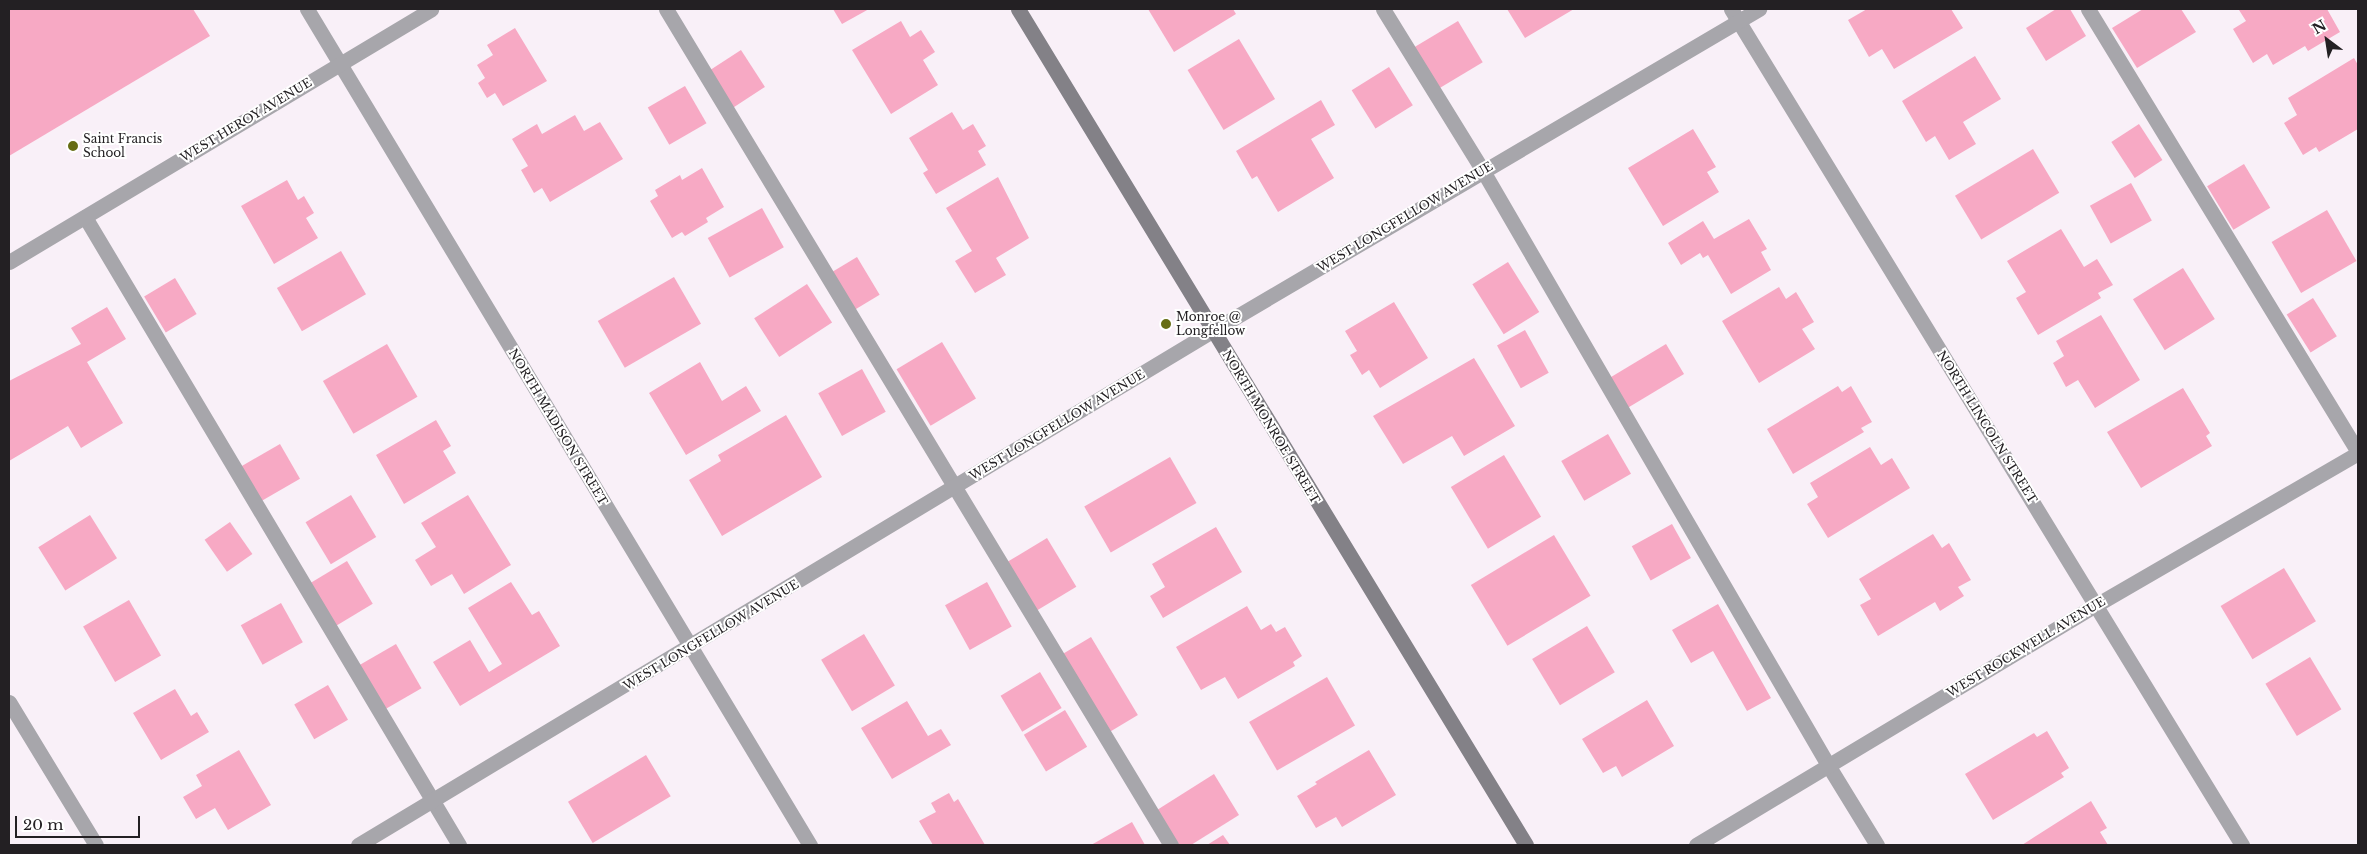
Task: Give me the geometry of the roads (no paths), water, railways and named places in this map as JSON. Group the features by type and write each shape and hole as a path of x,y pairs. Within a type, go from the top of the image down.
{"main road":[{"name":"NORTH MONROE STREET","path":"1018,9 1526,845"}],"street":[{"name":"NORTH MADISON STREET","path":"307,9 810,845"},
{"name":"WEST HEROY AVENUE","path":"9,262 431,9"},
{"path":"666,9 1171,845"},
{"path":"1383,9 1483,171 1828,765 1877,845"},
{"name":"WEST LONGFELLOW AVENUE","path":"358,845 692,647 1212,331 1483,171 1734,15 1759,9"},
{"path":"2088,9 2358,452"},
{"name":"NORTH LINCOLN STREET","path":"1734,15 2242,845"},
{"path":"85,217 459,845"},
{"name":"WEST ROCKWELL AVENUE","path":"1696,845 2096,605 2358,452"},
{"path":"9,702 96,845"}],"place":[{"name":"Saint Francis School","path":"73,146"},
{"name":"Monroe @ Longfellow","path":"1166,324"}]}
